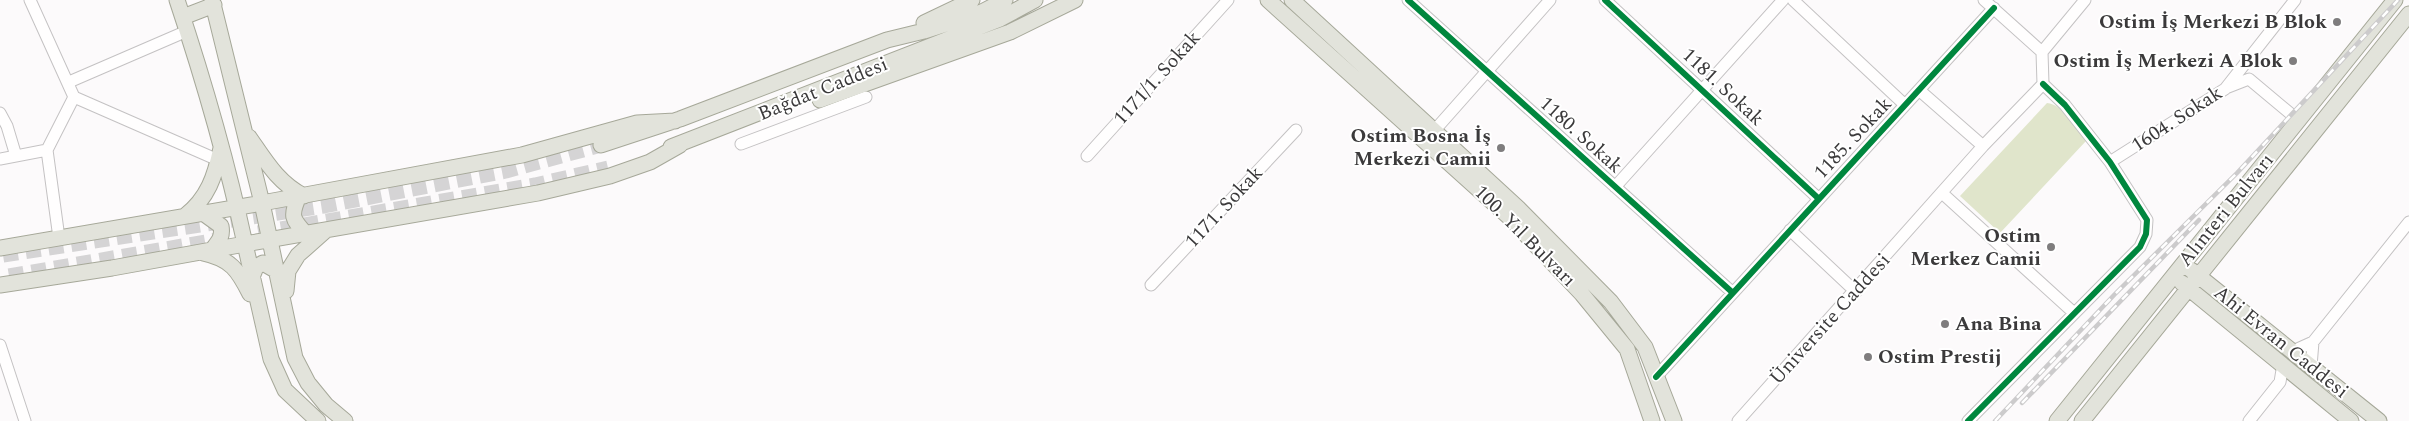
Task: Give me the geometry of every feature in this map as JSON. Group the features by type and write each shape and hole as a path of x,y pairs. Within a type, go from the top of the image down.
{"main road":[{"path":"177,0 222,144 271,359 285,390 318,421"},
{"path":"887,40 972,0"},
{"name":"Bağdat Caddesi","path":"601,145 674,121 887,40 924,31 982,12 1005,0"},
{"name":"Bağdat Caddesi","path":"608,168 680,145 732,125 1000,19 1035,0"},
{"path":"732,125 862,87 1010,32 1075,0"},
{"name":"100. Yıl Bulvarı","path":"1268,0 1510,217 1582,294 1627,349 1652,421"},
{"name":"100. Yıl Bulvarı","path":"1292,0 1518,208 1611,302 1645,347 1674,421"},
{"name":"Alınteri Bulvarı","path":"2057,421 2395,0"},
{"path":"185,24 213,3 272,240 295,358 308,383 326,405 345,421"},
{"name":"Alınteri Bulvarı","path":"2082,421 2409,14"},
{"path":"1,253 59,238 302,196 522,155 637,122 674,121"},
{"path":"244,130 274,173 302,196"},
{"path":"184,216 204,198 211,185 222,144"},
{"path":"3,280 112,268 538,193 602,178 650,162 680,145"},
{"path":"302,196 293,208 293,216 294,222 306,234"},
{"path":"203,213 221,226 222,234 220,240 205,251"},
{"path":"284,308 288,271 298,255 325,231"},
{"path":"205,251 237,269 259,311"},
{"path":"252,277 256,267 262,263 277,272"},
{"name":"Ahi Evran Caddesi","path":"2183,263 2379,421"},
{"name":"Ahi Evran Caddesi","path":"2173,276 2352,421"},
{"path":"2283,364 2292,351"},
{"path":"2300,378 2311,366"}],"street":[{"path":"30,0 69,82 74,97 47,150 59,238"},
{"name":"1171/1. Sokak","path":"1086,156 1228,0"},
{"name":"1180. Sokak","path":"1408,0 1733,293"},
{"path":"1434,131 1550,0"},
{"name":"1181. Sokak","path":"1604,0 1819,199"},
{"path":"1615,187 1783,0"},
{"path":"1792,0 1905,105"},
{"path":"1984,0 2042,52"},
{"name":"1604. Sokak","path":"2110,162 2225,89 2294,0"},
{"path":"1968,421 2140,247 2146,234 2148,220 2110,162 2065,105 2043,84 2042,52 2080,2"},
{"name":"1185. Sokak","path":"1656,377 1994,8"},
{"path":"69,82 185,24"},
{"path":"2225,89 2249,79 2298,120"},
{"name":"Üniversite Caddesi","path":"1738,421 1856,292 1983,146 2043,84"},
{"path":"1919,90 1983,146"},
{"path":"74,97 218,160"},
{"path":"741,144 866,97"},
{"path":"0,114 7,126 16,156"},
{"name":"1171. Sokak","path":"1151,285 1296,130"},
{"path":"0,159 47,150"},
{"path":"1942,193 2074,314"},
{"path":"2292,351 2313,342 2409,222"},
{"path":"1790,230 1856,292"},
{"path":"2311,366 2313,342"},
{"path":"0,345 26,421"},
{"path":"2249,421 2280,382 2283,364"},
{"path":"2280,382 2300,378"}],"green space":[{"path":"2047,103 2053,104 2064,112 2086,141 2000,233 1960,196"}],"tunnel":[{"path":"3,255 324,206 506,171 601,145"},
{"path":"9,276 535,185 608,168"}],"railway":[{"path":"1995,421 2115,294 2237,173 2398,0"},
{"path":"2022,403 2199,220"}],"cycle path":[{"path":"1408,0 1733,293"},
{"path":"1605,0 1819,199"},
{"path":"1656,377 1994,8"},
{"path":"1968,421 2140,247 2146,234 2147,220 2110,162 2065,105 2043,84"}],"place":[{"name":"Ostim İş Merkezi B Blok","path":"2337,22"},
{"name":"Ostim İş Merkezi A Blok","path":"2293,61"},
{"name":"Ostim Bosna İş Merkezi Camii","path":"1501,148"},
{"name":"Ostim Merkez Camii","path":"2051,247"},
{"name":"Ana Bina","path":"1945,324"},
{"name":"Ostim Prestij","path":"1868,357"}]}
